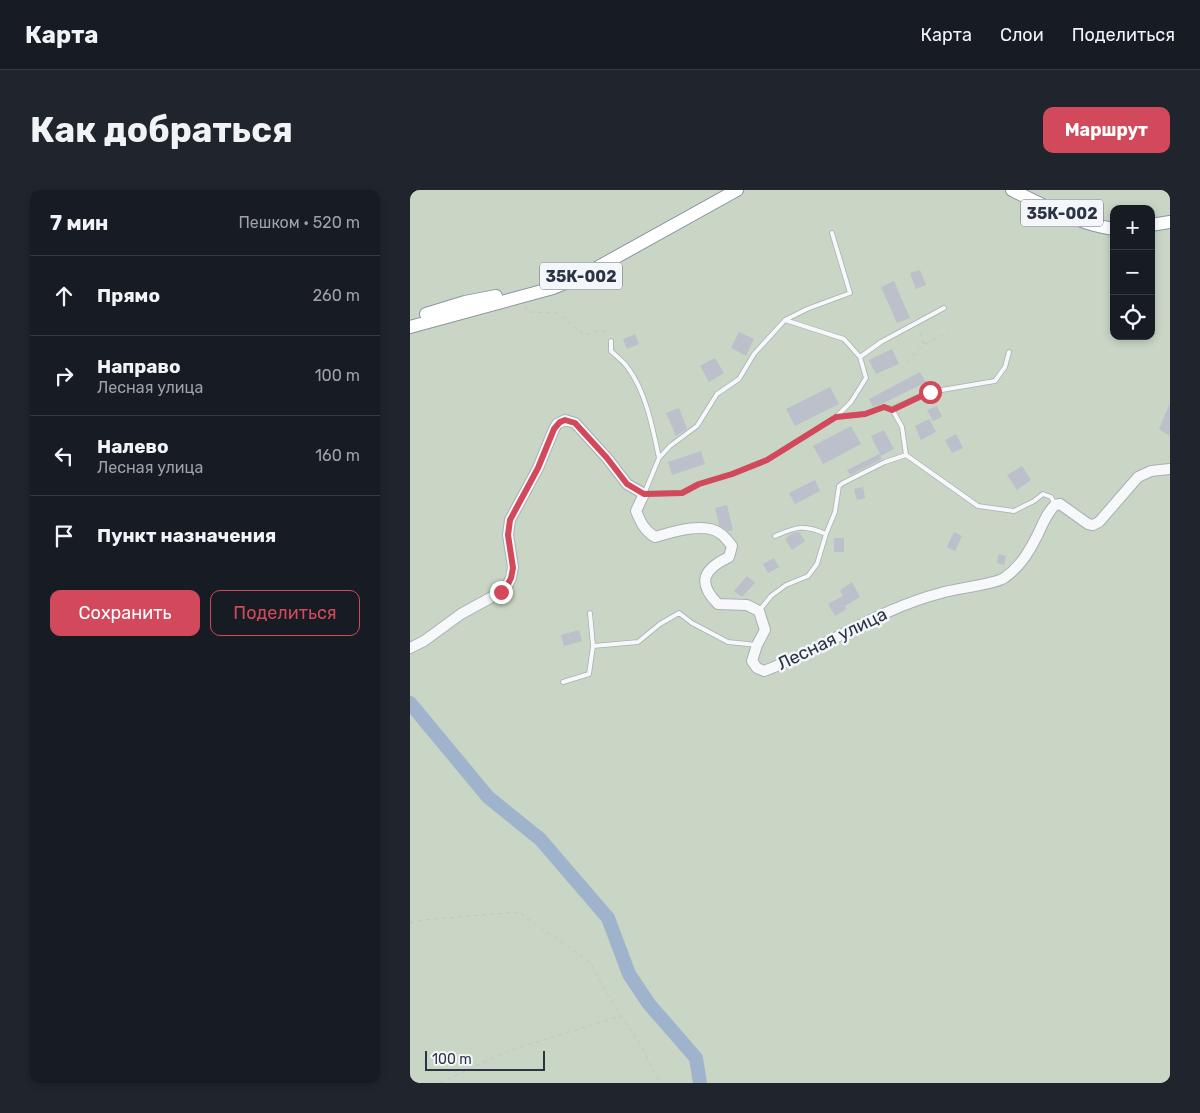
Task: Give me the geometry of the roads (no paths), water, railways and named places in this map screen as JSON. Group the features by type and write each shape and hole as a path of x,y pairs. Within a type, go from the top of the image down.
{"highway":[{"name":"35К-002","path":"410,320 465,302 528,290 553,282 582,269 724,190"},
{"name":"35К-002","path":"410,327 513,300 553,288 582,276 737,190"},
{"name":"35К-002","path":"1012,190 1057,211 1110,228"},
{"name":"35К-002","path":"1021,190 1090,218 1110,223"},
{"path":"1155,224 1170,222"},
{"path":"1155,230 1170,228"}],"street":[{"path":"410,648 424,641 461,614 501,592 507,586 513,568 508,527 510,520 538,468 554,429 560,422 565,420 575,423 607,458 627,484 644,494 636,511 647,532 655,536 686,528 705,528 720,533 732,546 729,557 717,562 708,570 705,583 707,590 718,604 747,604 759,611"},
{"path":"1055,505 1060,504 1088,524 1093,525 1099,522 1138,478 1151,471 1170,468"},
{"name":"Лесная улица","path":"759,611 765,630 757,645 752,661 756,668 764,671 792,660 886,612 915,600 941,592 1002,580 1022,563 1047,516 1055,505"}],"lane":[{"path":"785,320 844,339 860,357 866,378 852,402 836,417 767,460 732,474 699,484 682,493 644,494 659,458 670,446 697,426 717,394 739,379 754,354 785,320 807,309 850,293 832,233"},
{"path":"860,357 881,342 944,308"},
{"path":"610,341 611,352 628,367 637,383 651,419 659,458"},
{"path":"892,410 930,392 995,381 1005,367 1009,352"},
{"path":"836,417 865,414 884,407 892,410 902,427 906,455 978,506 1014,511 1043,494 1051,497 1055,505"},
{"path":"759,611 771,596 786,585 808,576 817,564 835,512 839,486 885,462 906,455"},
{"path":"775,536 795,527 826,534"},
{"path":"563,682 588,674 592,646 590,613"},
{"path":"592,646 638,642 660,624 679,613 692,623 728,642 757,645"}],"waterway":[{"path":"410,703 488,797 540,839 608,918 629,974 649,1004 696,1058 700,1083"}]}
